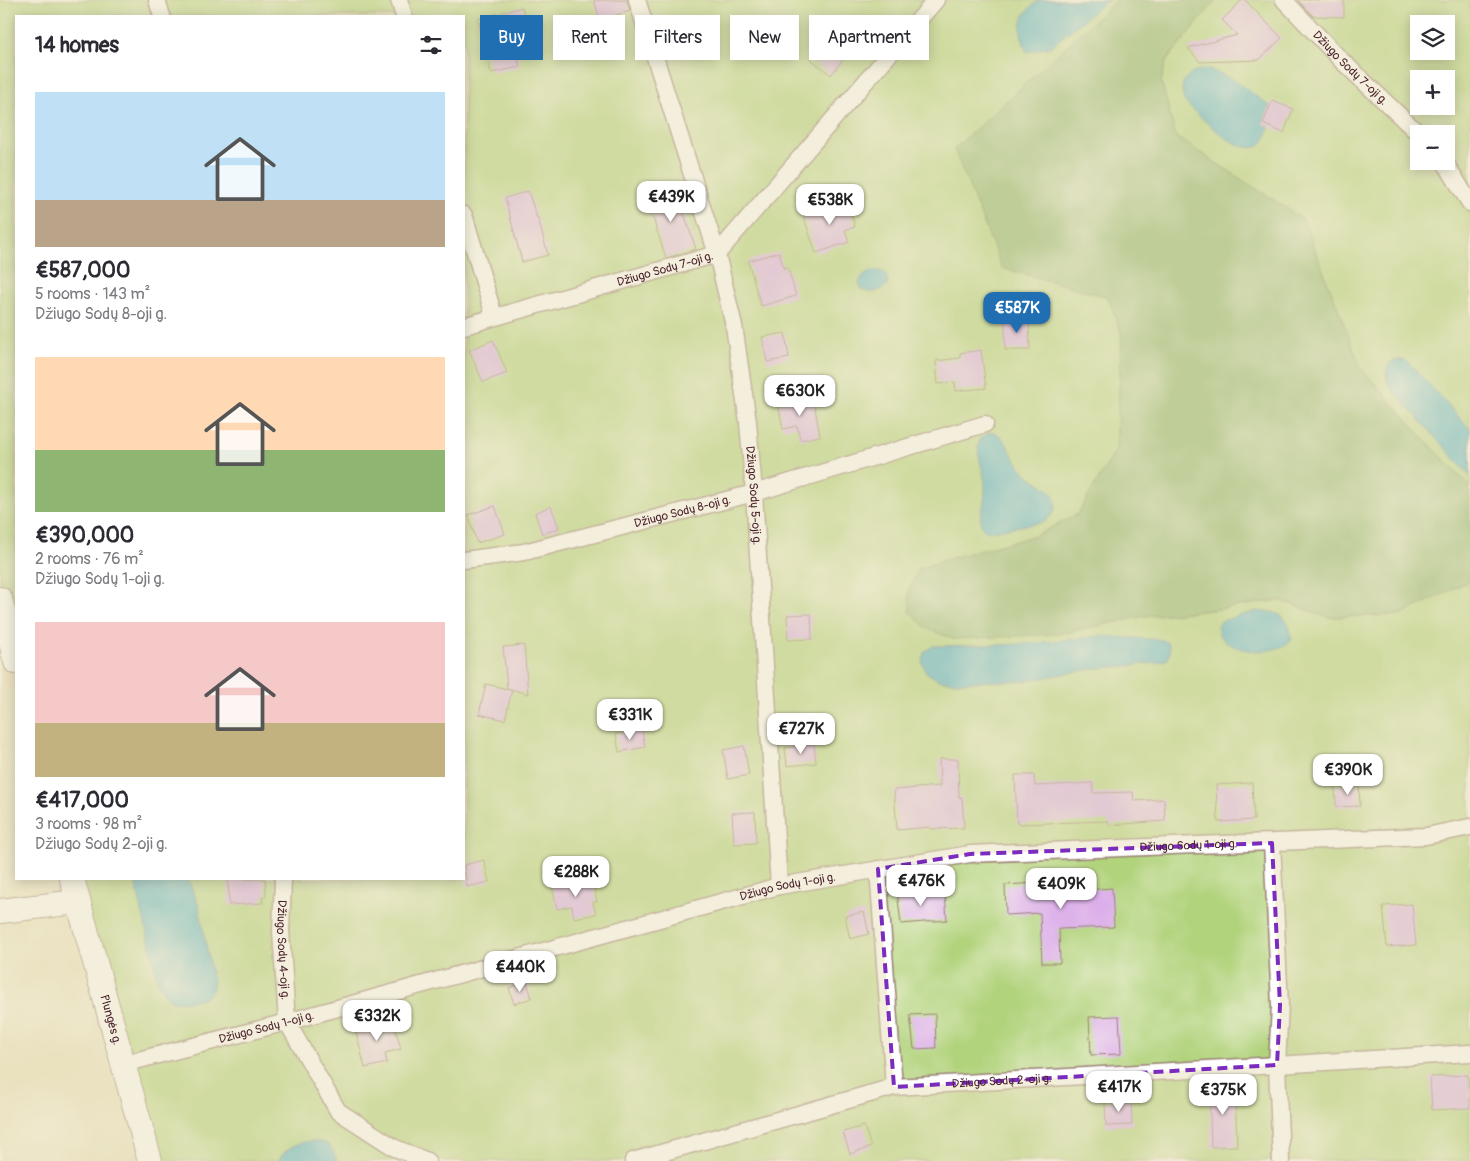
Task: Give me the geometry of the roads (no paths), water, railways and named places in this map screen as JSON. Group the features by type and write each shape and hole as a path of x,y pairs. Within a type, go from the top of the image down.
{"main road":[{"path":"0,599 15,658"},
{"name":"Plungės g.","path":"72,880 150,1161"},
{"path":"0,911 77,902"}],"street":[{"path":"157,0 162,15"},
{"path":"399,0 404,15"},
{"name":"Džiugo Sodų 5-oji g.","path":"637,0 717,254 734,326 748,422 754,493 779,886"},
{"name":"Džiugo Sodų 7-oji g.","path":"465,326 717,254 936,0"},
{"name":"Džiugo Sodų 7-oji g.","path":"1284,0 1341,60 1410,125"},
{"path":"1450,170 1470,203"},
{"path":"465,218 494,316"},
{"name":"Džiugo Sodų 8-oji g.","path":"465,560 524,552 754,493 985,424"},
{"name":"Džiugo Sodų 1-oji g.","path":"123,1064 287,1022 779,886 970,854 1426,836 1470,827"},
{"path":"1272,842 1280,1005 1277,1065 1281,1161"},
{"path":"878,869 894,1087"},
{"name":"Džiugo Sodų 4-oji g.","path":"283,880 282,931 287,1022"},
{"path":"287,1022 338,1111 395,1148 427,1161"},
{"name":"Džiugo Sodų 2-oji g.","path":"633,1161 894,1087 1470,1052"}],"water":[{"path":"1040,0 1108,0 1050,47 1027,52 1022,37 1022,23 1027,11"},
{"path":"1204,69 1222,74 1231,79 1270,106 1263,124 1269,127 1267,136 1256,147 1246,147 1223,136 1185,102 1182,90 1185,80 1192,73"},
{"path":"872,271 885,273 888,280 887,286 875,292 862,290 859,283 862,277"},
{"path":"1394,360 1404,360 1410,364 1470,429 1470,476 1390,387 1386,372 1388,366"},
{"path":"994,432 1004,440 1020,467 1052,492 1056,503 1054,512 1045,522 991,531 985,531 982,528 980,520 985,497 985,485 978,445 980,439 985,434"},
{"path":"1257,611 1273,612 1284,618 1289,625 1291,641 1270,650 1254,651 1230,644 1219,634 1217,627 1221,621"},
{"path":"1101,636 1162,640 1168,643 1170,652 1168,659 1157,663 1092,669 1025,681 954,682 938,680 926,672 922,663 924,652 933,646 1027,644"},
{"path":"136,880 188,880 199,906 213,982 213,990 205,997 178,1002 171,1000 163,992 158,981"},
{"path":"312,1141 329,1145 337,1161 278,1161 292,1146"}]}
